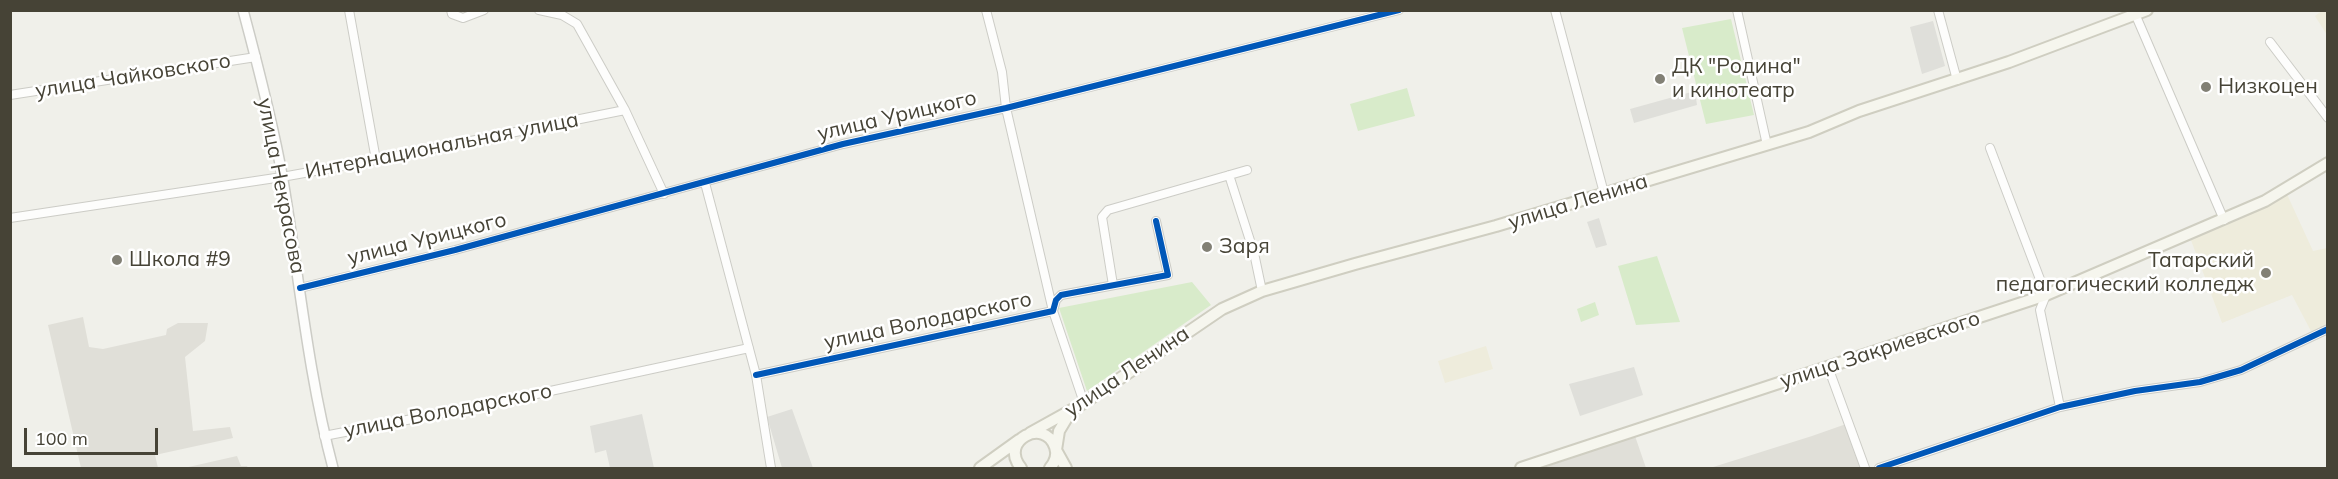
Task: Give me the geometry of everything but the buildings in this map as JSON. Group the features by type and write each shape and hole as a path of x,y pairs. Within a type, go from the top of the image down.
{"main road":[{"name":"улица Ленина","path":"980,468 1030,433 1084,403 1222,309 1262,291 1458,237 1809,132 1859,111 1957,80 2136,16 2147,10"},
{"name":"улица Закриевского","path":"1521,468 2046,295 2265,201 2328,163"},
{"path":"1050,468 1054,463 1064,422 1071,411 1084,403"},
{"name":"улица Ленина","path":"1030,433 1044,434 1050,438 1056,450"},
{"path":"1019,440 1014,454 1021,468"},
{"path":"1056,450 1066,468"}],"street":[{"name":"улица Некрасова","path":"243,10 282,177 308,351 324,436 333,468"},
{"path":"349,10 376,160"},
{"path":"452,10 452,14 463,18 484,10"},
{"path":"539,10 562,15 577,24 625,110 664,194"},
{"path":"562,15 572,10"},
{"path":"986,10 1002,72 1006,108 1053,311 1084,403"},
{"name":"улица Урицкого","path":"300,288 455,250 843,144 1006,108 1399,10"},
{"path":"1555,10 1604,193"},
{"path":"1737,10 1767,145"},
{"path":"1938,10 1957,80"},
{"path":"2136,16 2224,220"},
{"path":"2270,42 2328,118"},
{"name":"улица Чайковского","path":"10,95 255,57"},
{"name":"Интернациональная улица","path":"10,218 282,177 625,110"},
{"path":"1990,148 2046,295 2040,310 2060,407"},
{"path":"1113,285 1102,216 1108,210 1247,170"},
{"path":"1229,174 1254,253 1262,291"},
{"path":"705,183 756,375 771,468"},
{"name":"улица Володарского","path":"756,375 1053,311 1056,300 1061,295 1168,275 1156,221"},
{"path":"1879,468 2060,407 2135,391 2200,382 2231,373 2328,329"},
{"name":"улица Володарского","path":"324,436 495,403 748,348"},
{"path":"1828,367 1865,468"}],"shaded area":[{"path":"2323,10 2327,11 2327,35 2315,16"},
{"path":"1933,21 1945,66 1922,74 1910,27"},
{"path":"1695,91 1697,105 1634,123 1630,109"},
{"name":"Татарский педагогический колледж","path":"2285,190 2313,251 2327,248 2327,327 2313,335 2292,295 2222,323 2189,235"},
{"path":"1599,218 1607,245 1596,248 1587,222"},
{"path":"83,317 89,347 103,349 166,335 167,329 178,323 208,323 205,341 185,357 193,431 230,427 233,438 155,455 158,468 81,468 48,325"},
{"path":"1486,346 1493,369 1445,383 1438,361"},
{"path":"1634,367 1643,395 1580,416 1569,384"},
{"path":"792,409 813,468 782,468 767,417"},
{"path":"642,414 654,468 610,468 606,450 595,453 590,426"},
{"path":"1849,423 1866,468 1710,468 1812,436"},
{"path":"1635,436 1646,468 1543,468"},
{"path":"237,456 241,466 248,468 184,468"}],"green space":[{"path":"1731,19 1754,115 1706,124 1682,28"},
{"path":"1407,88 1415,116 1358,131 1350,104"},
{"path":"1657,256 1680,322 1636,325 1618,266"},
{"path":"1192,282 1211,305 1087,391 1059,308"},
{"path":"1595,302 1599,315 1581,322 1577,309"}],"cycle path":[{"path":"300,288 455,250 843,144 1006,108 1399,10"},
{"path":"756,375 1053,311 1056,300 1061,295 1168,275 1156,221"},
{"path":"1879,468 2060,407 2135,391 2200,382 2241,370 2328,329"}],"place":[{"name":"ДК \"Родина\" и кинотеатр","path":"1660,79"},
{"name":"Низкоцен","path":"2206,87"},
{"name":"Заря","path":"1207,247"},
{"name":"Школа #9","path":"117,260"},
{"name":"Татарский педагогический колледж","path":"2266,273"}]}
